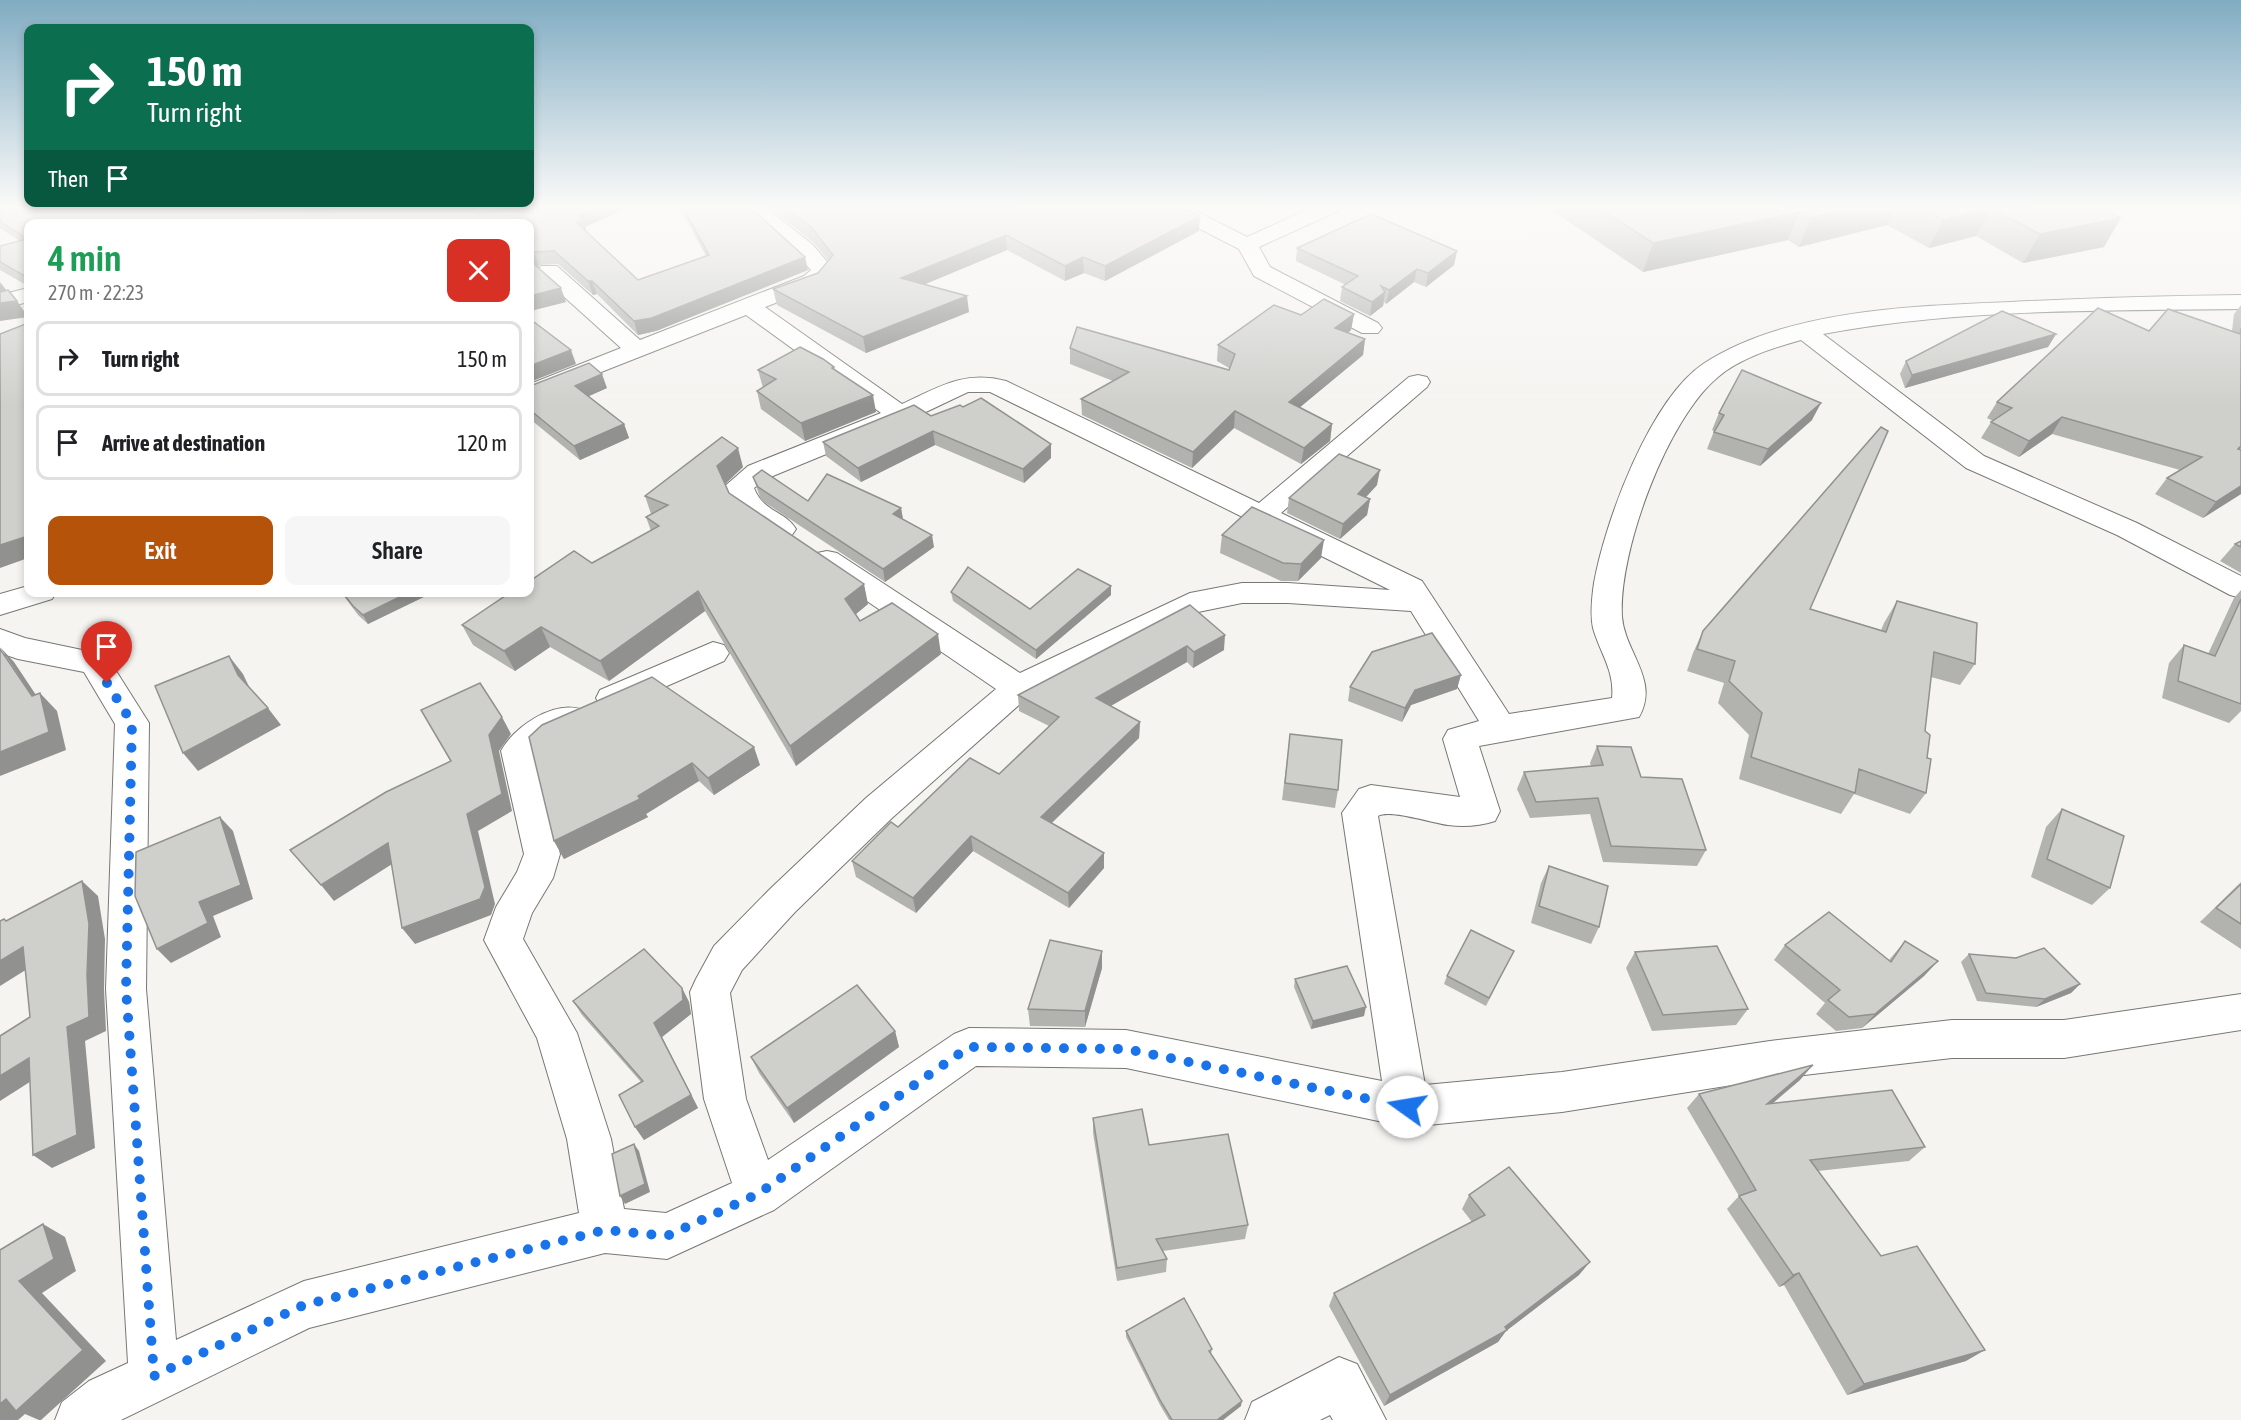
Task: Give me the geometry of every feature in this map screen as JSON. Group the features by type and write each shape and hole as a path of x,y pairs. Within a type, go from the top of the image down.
{"street":[{"path":"551,273 637,351"},
{"path":"534,391 812,281 820,273"},
{"path":"1266,273 1371,328"},
{"path":"0,302 24,296"},
{"path":"1407,1107 1360,813 1371,799 1390,800 1449,811 1482,811 1460,739 1500,728 1627,708 1629,680 1608,627 1609,586 1616,544 1658,437 1687,391 1710,370 1745,351 1805,332 1901,314 2094,305 2241,302"},
{"path":"748,306 900,415"},
{"path":"1805,332 1975,462 2127,529 2241,588"},
{"path":"1260,516 1418,382"},
{"path":"1018,688 747,506 740,486 758,472 900,415 961,386 980,383 997,386 1411,588 1500,728"},
{"path":"758,1194 725,1099 710,992 728,958 782,901 879,808 1018,688 1190,603 1242,593 1421,602"},
{"path":"0,605 25,597"},
{"path":"0,640 18,648 95,663 132,723 126,989 154,1376"},
{"path":"605,1230 589,1139 555,1033 503,940 515,907 534,878 542,854 518,751 538,732 713,653"},
{"path":"80,1420 107,1399 304,1305 605,1230 667,1236 758,1194 969,1047 1126,1049 1407,1107 1562,1092 1770,1060 1952,1039 2064,1039 2241,1012"},
{"path":"1270,1420 1339,1382 1361,1420"}],"building":[{"path":"534,273 544,273 561,288 534,295"},
{"path":"579,273 631,273 638,280 657,273 764,273 652,318 634,321 592,281 588,281"},
{"path":"817,273 913,273 901,278 967,296 863,337 773,289"},
{"path":"1352,273 1411,273 1389,290 1381,286 1385,292 1372,302 1342,287 1358,276"},
{"path":"8,290 17,301 0,303 0,292"},
{"path":"1324,299 1354,314 1335,328 1365,339 1289,402 1332,424 1304,448 1235,411 1193,452 1081,399 1129,372 1070,348 1077,327 1229,370 1235,354 1218,345 1274,305 1301,315"},
{"path":"2098,308 2149,331 2168,309 2240,334 2241,328 2241,446 2238,449 2241,450 2241,486 2216,502 2167,478 2202,457 2062,417 2029,441 1991,422 2012,408 1997,402"},
{"path":"2002,311 2056,334 1912,375 1906,361"},
{"path":"534,322 571,350 534,364"},
{"path":"24,325 24,537 0,545 0,334"},
{"path":"800,347 823,359 834,367 832,368 873,395 801,423 757,391 776,379 758,370"},
{"path":"589,363 602,374 575,386 624,424 574,446 534,413 534,384"},
{"path":"1742,370 1821,403 1768,449 1714,432 1724,415 1719,413"},
{"path":"981,398 1051,444 1023,469 933,431 858,468 823,442 914,405 931,416 960,405 963,407"},
{"path":"1881,427 1888,431 1810,609 1886,632 1897,601 1977,623 1975,664 1934,652 1925,731 1930,735 1927,758 1931,759 1926,793 1859,769 1855,793 1751,757 1762,713 1729,681 1735,661 1697,649 1703,631"},
{"path":"722,437 738,448 717,466 729,493 864,584 845,599 860,621 892,603 938,634 790,746 698,591 600,661 541,627 504,651 462,625 504,597 534,597 534,578 574,551 592,563 659,526 646,517 668,505 645,496"},
{"path":"1339,454 1380,470 1358,494 1370,499 1343,524 1289,498"},
{"path":"762,470 808,501 827,474 901,508 893,514 932,535 883,569 758,487 753,477"},
{"path":"1252,507 1324,540 1301,564 1283,563 1222,535"},
{"path":"968,567 1030,609 1078,569 1111,586 1036,650 951,592"},
{"path":"346,597 400,597 363,615"},
{"path":"2241,599 2241,704 2178,681 2184,645 2215,656"},
{"path":"1190,605 1225,635 1194,652 1187,646 1096,698 1140,722 1041,817 1104,853 1068,893 971,836 913,898 852,861 891,822 898,827 970,758 999,774 1059,717 1018,695"},
{"path":"1432,633 1461,675 1415,690 1405,708 1350,687 1372,652"},
{"path":"0,649 32,696 40,693 49,732 0,752"},
{"path":"229,656 238,675 268,708 183,753 155,686"},
{"path":"652,677 754,747 708,778 692,763 638,796 640,799 554,841 529,737 542,725"},
{"path":"480,683 502,717 489,735 502,794 467,814 485,887 480,899 402,928 388,843 321,885 290,850 386,792 451,761 421,710"},
{"path":"1290,734 1342,740 1338,790 1285,783"},
{"path":"1597,746 1631,747 1641,777 1682,779 1706,850 1611,846 1598,798 1536,802 1524,772 1603,765"},
{"path":"2062,809 2124,836 2110,888 2047,859"},
{"path":"220,817 241,885 199,902 208,923 157,949 135,896 136,852"},
{"path":"1549,866 1608,886 1599,927 1539,906"},
{"path":"82,881 89,924 87,975 89,1017 67,1027 77,1135 33,1155 29,1058 0,1076 0,1036 30,1017 23,947 0,961 0,921 4,919 6,921"},
{"path":"2241,884 2241,924 2216,908"},
{"path":"1829,912 1891,962 1905,941 1938,961 1875,1014 1849,1017 1828,1000 1840,990 1785,945"},
{"path":"1471,930 1514,951 1489,998 1447,976"},
{"path":"1050,940 1102,951 1085,1011 1028,1009"},
{"path":"1717,946 1748,1009 1663,1015 1635,952"},
{"path":"2044,948 2080,984 2045,999 1986,993 1969,954 2016,958"},
{"path":"644,949 682,988 683,1000 654,1023 691,1095 635,1127 619,1095 643,1081 573,1001"},
{"path":"1347,966 1366,1007 1313,1021 1295,979"},
{"path":"857,985 895,1031 787,1108 751,1057"},
{"path":"1813,1065 1767,1104 1892,1090 1925,1147 1810,1160 1881,1256 1917,1246 1985,1350 1864,1384 1799,1273 1793,1275 1739,1196 1756,1190 1699,1094"},
{"path":"1142,1109 1149,1145 1228,1134 1248,1225 1156,1239 1167,1259 1117,1268 1093,1118"},
{"path":"634,1144 645,1184 620,1196 612,1154"},
{"path":"1509,1167 1590,1262 1505,1327 1507,1330 1390,1395 1334,1293 1485,1215 1469,1195"},
{"path":"43,1224 54,1259 19,1281 83,1350 16,1411 6,1399 0,1404 0,1250"},
{"path":"1184,1298 1212,1349 1209,1351 1242,1401 1217,1420 1172,1420 1126,1331"}],"route":[{"path":"107,683 132,723 126,989 154,1376 304,1305 605,1230 667,1236 758,1194 969,1047 1126,1049 1407,1107"}]}
